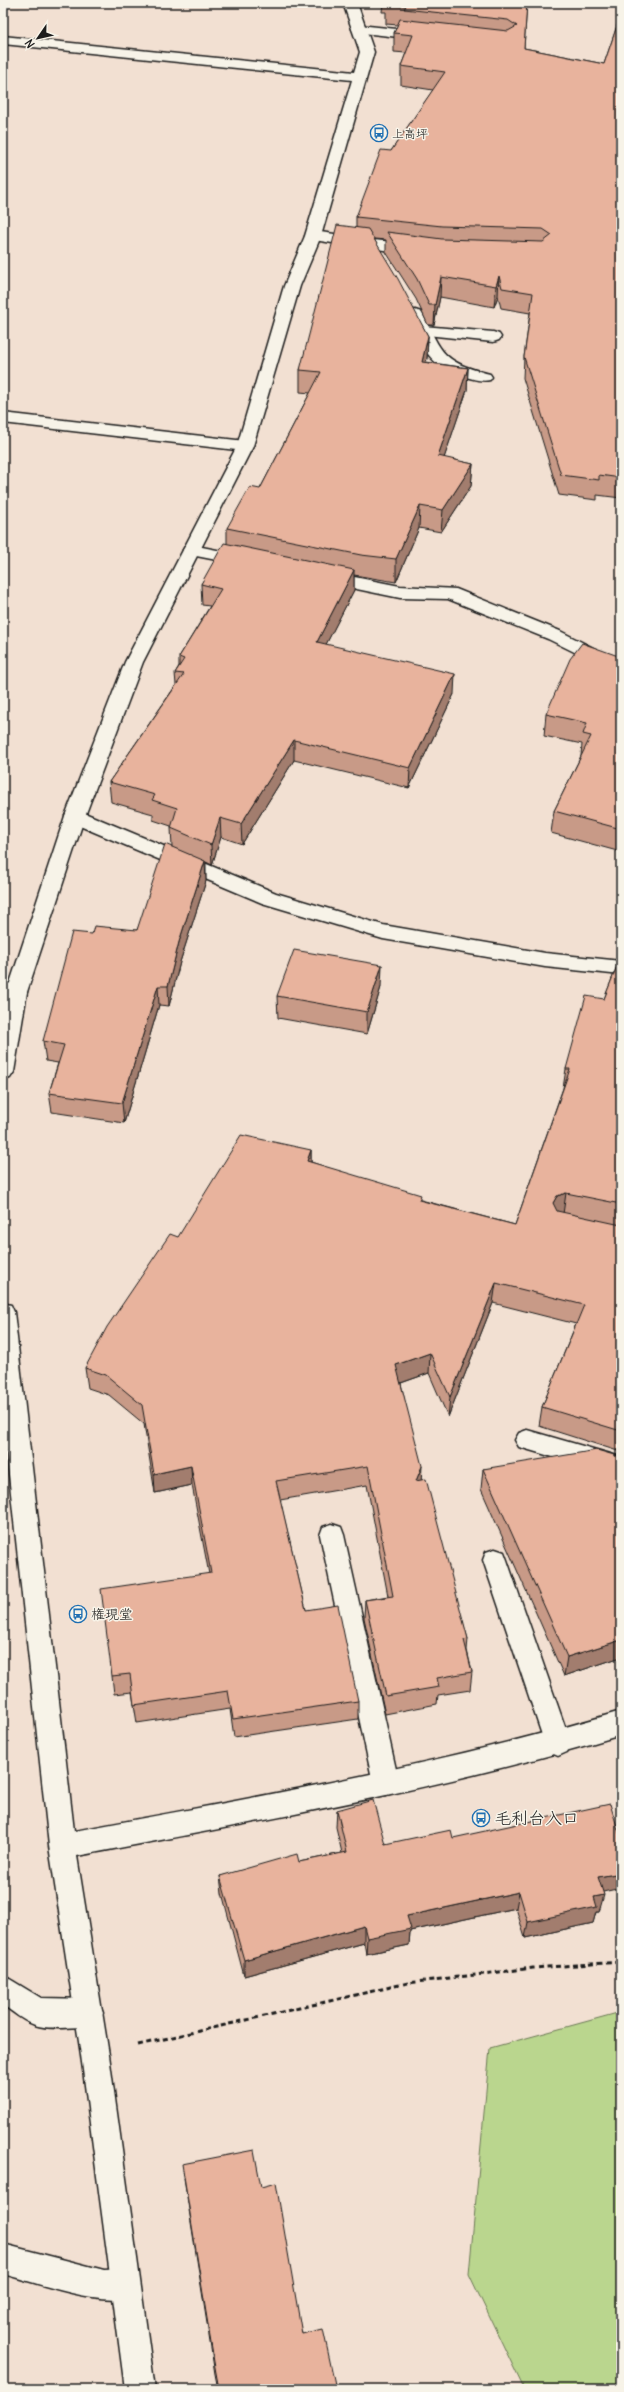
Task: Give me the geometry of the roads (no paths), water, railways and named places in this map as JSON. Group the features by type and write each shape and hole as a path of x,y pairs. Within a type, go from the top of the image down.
{"street":[{"path":"3,1072 10,991 134,662 244,446 292,286 312,236 367,52 350,3"},
{"path":"359,29 437,37"},
{"path":"3,40 360,77"},
{"path":"312,236 373,245 433,251"},
{"path":"373,245 384,263"},
{"path":"407,300 423,331 430,350 442,363 453,370 484,378"},
{"path":"423,331 493,336"},
{"path":"3,418 244,446"},
{"path":"192,550 261,564"},
{"path":"308,574 400,592 450,593 554,635 621,669"},
{"path":"75,816 269,898 383,932 545,960 621,968"},
{"path":"3,1312 62,1846 89,2013 140,2389"},
{"path":"527,1440 621,1467"},
{"path":"332,1535 386,1783"},
{"path":"495,1560 558,1744"},
{"path":"62,1846 386,1783 558,1744 621,1724"},
{"path":"3,1989 37,2012 89,2013"},
{"path":"3,2259 104,2285 126,2284"}],"place":[{"name":"上高坪","path":"379,133"},
{"name":"権現堂","path":"78,1614"},
{"name":"毛利台入口","path":"481,1818"}]}
